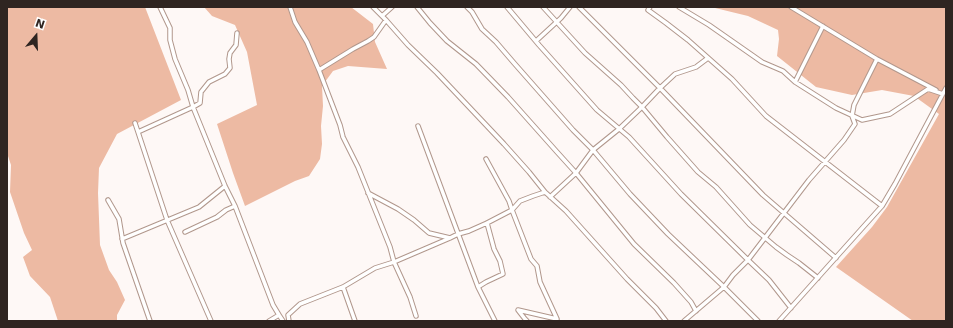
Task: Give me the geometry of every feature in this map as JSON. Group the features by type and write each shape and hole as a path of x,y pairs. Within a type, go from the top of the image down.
{"street":[{"path":"160,7 170,28 170,40 173,53 188,90 193,107 225,186 235,206 273,305 283,321"},
{"path":"290,7 295,22 307,42 319,70 340,125 343,137 358,167 390,247 394,262 410,297 416,316"},
{"path":"373,7 509,149 545,192 566,211 626,279 656,308 664,320"},
{"path":"382,16 392,7"},
{"path":"417,7 447,41 476,64 508,97 576,173 634,244 674,283 691,302 696,311"},
{"path":"467,7 472,12 482,30 496,42 568,125 593,150 630,194 668,234 758,321"},
{"path":"507,7 597,110 629,137 681,194 769,280 791,308"},
{"path":"543,7 585,53 621,85 642,107 698,172 716,187 750,225 776,247 818,278"},
{"path":"536,41 570,7"},
{"path":"579,7 660,88 763,195 836,258"},
{"path":"650,7 648,10 682,36 732,79 766,116 882,206"},
{"path":"679,7 710,25 762,62 783,71 795,82 836,108 862,120 890,114 928,89 944,95"},
{"path":"791,7 877,59 944,95"},
{"path":"319,70 374,37 386,20"},
{"path":"795,82 823,26"},
{"path":"138,132 200,103 201,92 209,82 225,74 230,68 230,53 236,45 237,33"},
{"path":"550,197 576,173 593,150 619,129 675,74 696,67 708,58"},
{"path":"684,321 724,287 733,275 748,260 809,180 844,140 855,124 852,116 854,105 877,59"},
{"path":"779,321 882,206 944,95 946,88"},
{"path":"135,123 168,220 211,321"},
{"path":"418,126 478,287 495,321"},
{"path":"486,159 509,201 531,259 537,266 540,282 557,319 518,310 527,321"},
{"path":"122,239 199,207 225,186"},
{"path":"289,321 288,315 300,304 342,287 375,268 394,262 487,223 512,210 520,202 545,192"},
{"path":"368,193 398,209 429,233 450,238"},
{"path":"108,200 119,219 123,243 150,321"},
{"path":"185,232 217,217 226,210 235,206"},
{"path":"478,287 503,274 487,223"},
{"path":"342,287 356,321"},
{"path":"269,321 279,315"}],"shaded area":[{"path":"7,7 145,7 181,100 117,134 99,168 98,193 100,245 109,270 117,282 125,300 117,315 117,321 58,321 50,297 30,276 23,257 32,250 24,233 10,192 11,165 7,153"},
{"path":"204,7 351,7 373,24 375,42 387,69 348,66 333,71 322,86 322,144 320,159 309,176 295,181 245,206 217,124 257,105 247,52 235,25 212,16"},
{"path":"711,7 946,7 946,321 913,321 836,267 872,227 887,207 939,114 914,96 882,90 852,95 816,87 777,56 779,39 778,30 748,16"}]}
